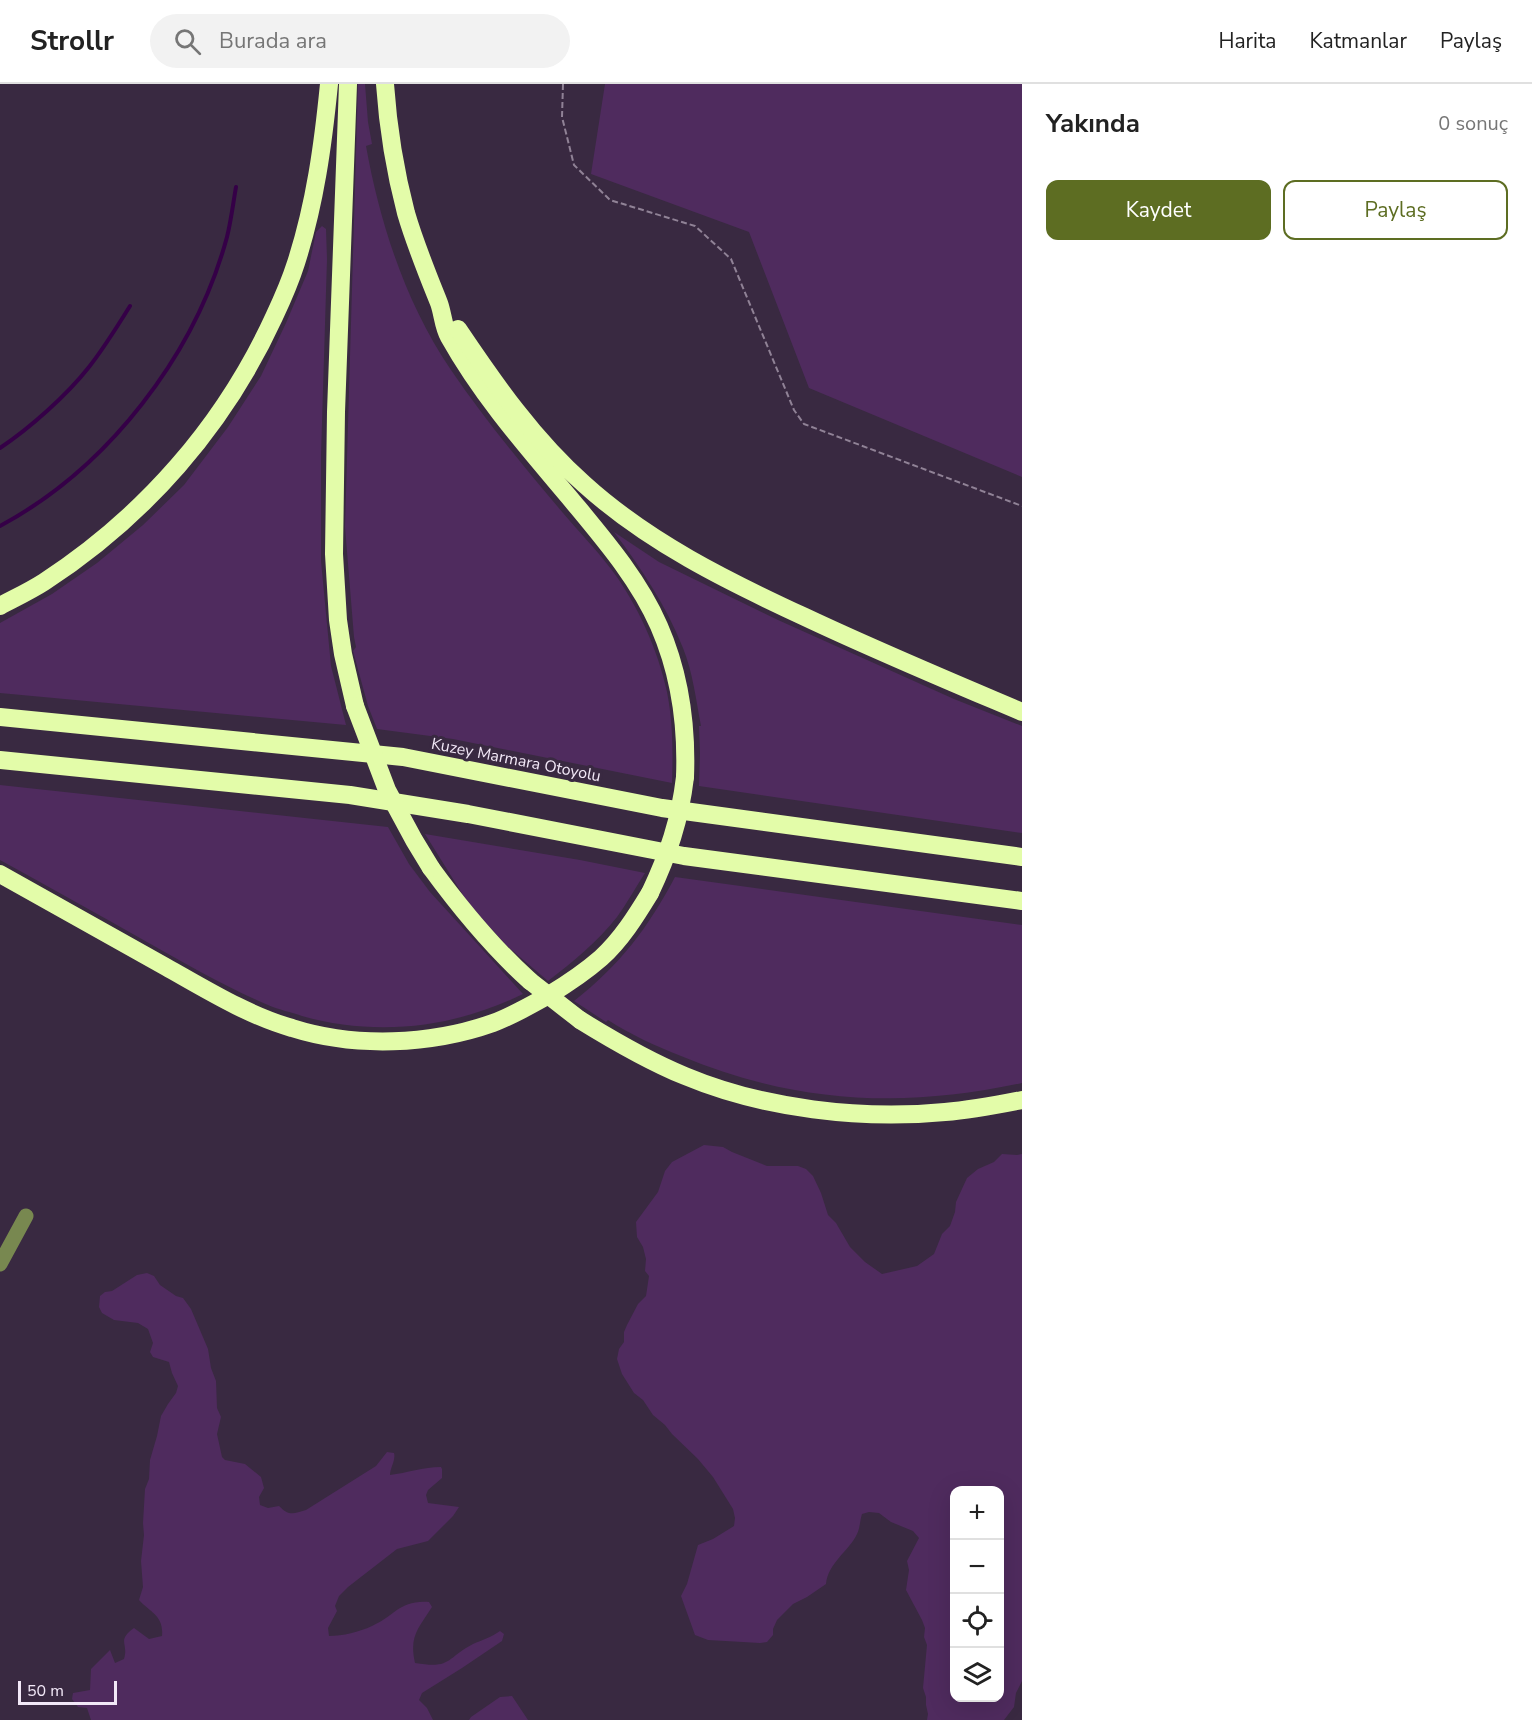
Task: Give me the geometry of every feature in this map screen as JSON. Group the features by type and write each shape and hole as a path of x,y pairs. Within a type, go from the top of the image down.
{"highway":[{"path":"0,606 43,582 123,522 173,473 232,396 266,334 296,264 316,185 329,84"},
{"path":"348,84 336,412 334,554 338,620 355,706 387,790 431,868 476,926 530,981 580,1020 633,1052 686,1077 777,1103 873,1114 905,1115 982,1108 1022,1100"},
{"path":"0,874 209,992 260,1016 292,1029 334,1038 379,1042 418,1040 462,1032 493,1023 524,1009 558,989 602,958 633,920 650,893 672,842 685,777 681,697 659,627 646,601 602,537 493,404 448,335 440,306 406,214 392,146 385,84"},
{"path":"440,306 540,440 584,485 639,527 697,564 771,602 869,647 1022,712"},
{"name":"Kuzey Marmara Otoyolu","path":"0,717 403,757 662,808 1022,857"},
{"path":"0,760 350,795 468,814 684,856 1022,902"}],"street":[{"path":"0,1264 26,1216"}],"path":[{"path":"563,84 562,117 574,165 610,200 695,226 731,259 794,410 804,424 1022,506"}],"shaded area":[{"path":"358,84 365,84 372,144 366,146 379,205 408,291 435,345 464,389 534,478 611,569 638,612 658,660 667,692 672,738 672,783 453,739 377,729 368,706 353,651 356,647 345,527"},
{"path":"605,84 1022,84 1022,477 809,388 749,232 591,174"},
{"path":"322,226 326,229 327,259 321,455 321,561 331,666 346,725 0,693 0,623 52,594 97,563 143,525 184,485 228,427 261,376 308,271 316,232"},
{"path":"614,532 659,562 778,620 954,699 1022,726 1022,833 699,786 699,726 701,726 686,657 661,602"},
{"path":"0,785 388,827 409,864 430,892 523,994 470,1015 415,1026 358,1026 302,1016 272,1007 206,975 0,860"},
{"path":"425,834 645,873 621,912 601,935 548,981 506,945 468,903"},
{"path":"675,877 1022,925 1022,1083 978,1091 892,1098 849,1097 807,1092 765,1084 723,1072 681,1056 644,1040 608,1020 606,1022 574,1001 605,974 632,945"},
{"path":"704,1145 723,1147 767,1166 798,1166 806,1169 813,1176 828,1215 836,1223 850,1247 882,1274 917,1266 934,1254 942,1234 950,1226 956,1202 967,1178 978,1169 994,1162 1002,1154 1022,1154 1022,1681 1016,1693 1014,1707 1004,1720 927,1720 926,1697 923,1688 927,1645 924,1637 925,1628 906,1590 909,1570 907,1561 919,1538 913,1531 891,1522 879,1513 862,1514 857,1534 835,1563 826,1584 793,1604 777,1620 773,1635 767,1642 708,1640 695,1635 681,1596 687,1584 698,1545 734,1526 733,1509 713,1477 698,1459 634,1393 622,1374 617,1359 619,1349 624,1342 627,1325 638,1304 646,1296 649,1276 645,1271 646,1259 637,1237 636,1222 658,1192 665,1171 672,1162"},
{"path":"147,1273 154,1276 160,1285 183,1298 191,1309 208,1349 216,1381 217,1408 221,1417 217,1434 222,1457 225,1460 245,1464 261,1477 264,1488 259,1497 260,1505 268,1508 279,1506 291,1513 306,1510 376,1466 387,1452 394,1453 390,1475 441,1467 442,1478 428,1490 426,1495 428,1503 459,1507 453,1516 428,1541 397,1549 348,1587 339,1596 335,1606 337,1611 328,1628 329,1636 351,1633 380,1622 404,1606 429,1602 432,1607 416,1633 413,1646 415,1663 427,1665 442,1664 473,1644 500,1631 504,1634 502,1641 422,1693 419,1700 427,1708 433,1720 91,1720 87,1708 78,1707 72,1699 73,1693 90,1690 91,1669 110,1650 115,1663 124,1659 124,1639 134,1628 149,1639 162,1636 159,1619 139,1600 143,1587 141,1561 145,1489 161,1416 178,1386 169,1362 153,1357 150,1352 153,1343 148,1329 138,1323 114,1320 102,1313 99,1307 100,1296 105,1292 112,1291 137,1275"},
{"path":"512,1696 528,1720 469,1720 500,1697"}],"waterway":[{"path":"0,526 39,502 77,473 111,440 142,404 170,365 193,324 212,281 227,237 236,187"},
{"path":"0,448 48,410 70,389 100,352 130,306"}]}
